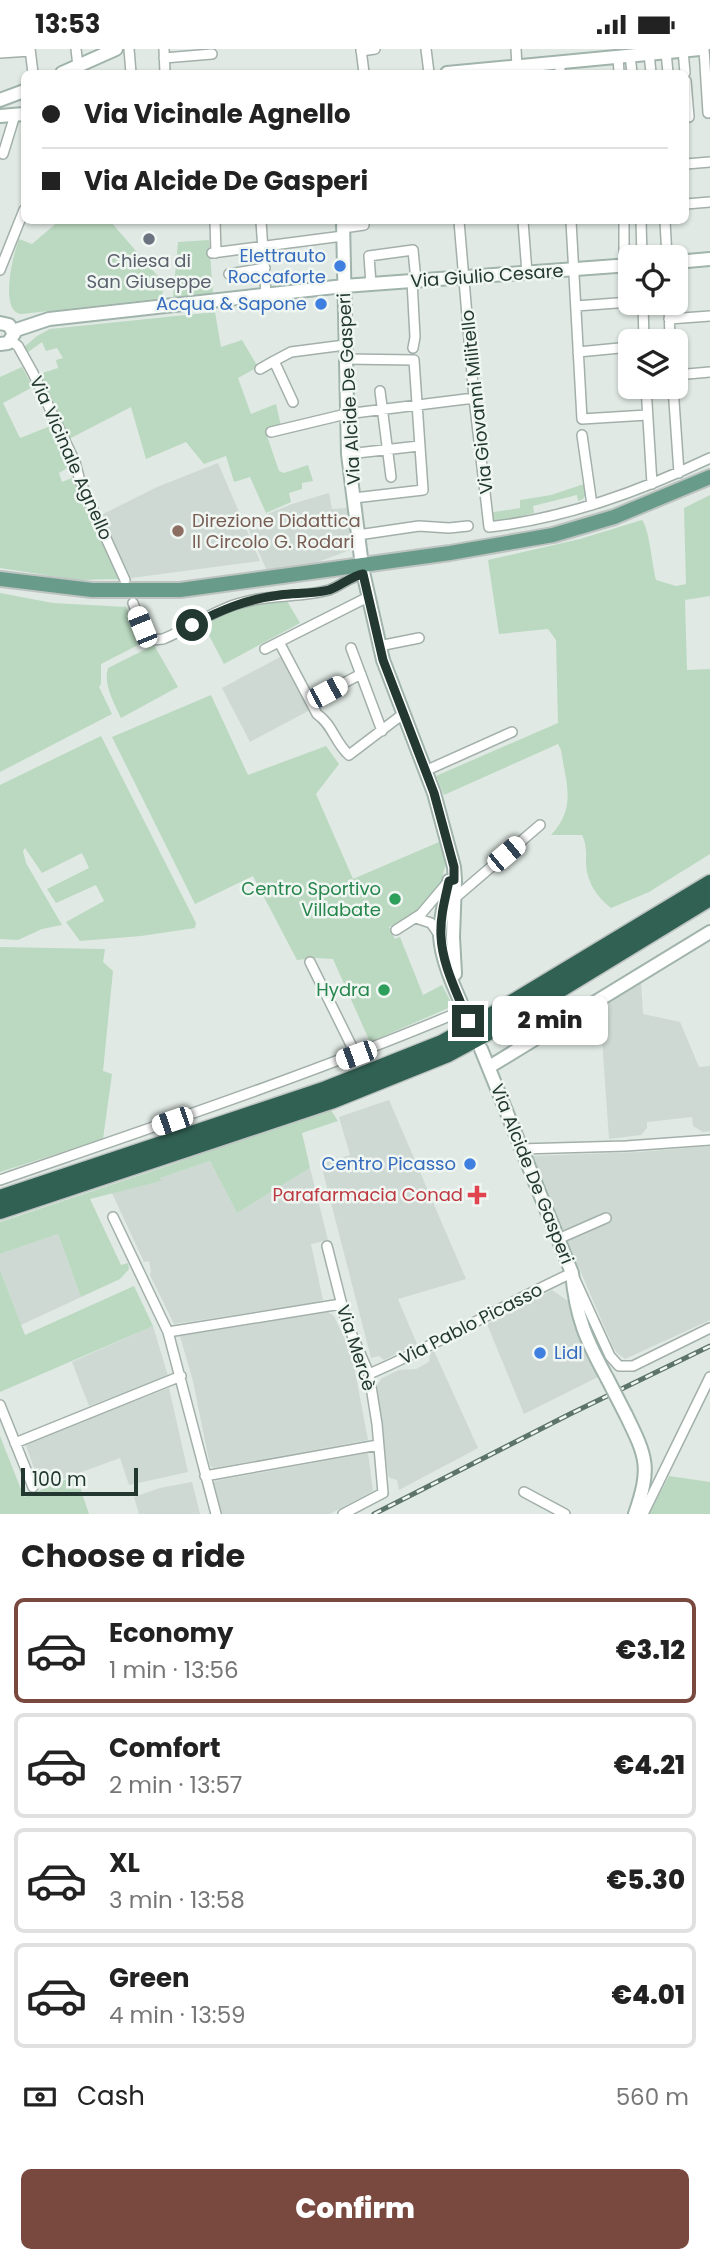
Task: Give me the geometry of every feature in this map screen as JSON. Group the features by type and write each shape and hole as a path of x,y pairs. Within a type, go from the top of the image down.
{"highway":[{"path":"0,1198 326,1089 442,1042 490,1016 710,883"},
{"path":"0,1211 331,1101 447,1054 502,1025 710,898"}],"main road":[{"path":"0,579 92,590 180,590 450,553 553,535 614,517 710,477"}],"street":[{"path":"76,49 82,68 116,49"},
{"path":"129,49 131,70"},
{"path":"364,70 361,50 375,49"},
{"path":"426,49 429,70"},
{"path":"516,49 513,69 560,68 580,55 624,56 702,49 708,113"},
{"path":"0,53 30,50 33,70"},
{"path":"684,50 685,70"},
{"path":"666,52 668,70"},
{"path":"649,53 651,70"},
{"path":"164,54 212,54"},
{"path":"619,70 624,56"},
{"path":"624,56 631,70"},
{"path":"3,154 20,115 12,96"},
{"path":"0,116 20,115"},
{"path":"689,164 710,162"},
{"path":"689,204 710,202"},
{"path":"0,270 21,218"},
{"path":"215,224 214,253 264,248 364,225"},
{"path":"261,224 266,295"},
{"name":"Via Giovanni Militello","path":"459,224 474,398 489,527 519,523 592,505"},
{"path":"523,224 527,273"},
{"path":"571,224 582,419 647,415"},
{"path":"624,224 626,245"},
{"path":"641,224 642,245"},
{"path":"665,224 666,245"},
{"name":"Via Alcide De Gasperi","path":"343,228 348,454 361,558"},
{"path":"371,284 369,256 412,250 415,337 413,348"},
{"path":"688,261 710,259"},
{"name":"Via Giulio Cesare","path":"8,339 58,318 344,286 618,266"},
{"path":"229,274 265,268"},
{"path":"576,306 618,303"},
{"path":"669,315 669,329"},
{"path":"669,319 710,316"},
{"path":"0,323 9,325 8,339"},
{"name":"Via Vicinale Agnello","path":"8,339 18,346 33,373 71,453 80,481 125,580"},
{"path":"260,369 291,352 345,345"},
{"path":"578,352 618,349"},
{"path":"345,359 414,360 422,489 354,498"},
{"path":"274,361 293,402"},
{"path":"688,374 710,372"},
{"path":"380,391 391,477"},
{"path":"271,432 346,414 474,398"},
{"path":"646,399 652,484"},
{"path":"674,399 679,473"},
{"path":"582,435 592,505 652,484 710,458"},
{"path":"348,454 419,446"},
{"path":"358,535 419,526 468,526"},
{"path":"0,1180 246,1096 356,1055 464,1010 444,958 454,867 434,793 379,646 363,573 343,585 326,590 238,603 163,639 152,640 142,627 133,603"},
{"path":"265,649 368,597"},
{"path":"379,646 419,638"},
{"path":"279,642 317,715 327,721 341,748 349,755 403,714"},
{"path":"351,648 382,731"},
{"path":"310,701 361,674"},
{"path":"425,771 512,732"},
{"path":"448,912 455,898 540,825"},
{"path":"452,880 455,898"},
{"path":"396,930 416,918 452,880"},
{"path":"416,918 430,923 447,936"},
{"path":"489,1067 710,932"},
{"path":"310,962 356,1055"},
{"name":"Via Alcide De Gasperi","path":"481,1049 572,1273 582,1328 643,1451 647,1467 635,1514"},
{"path":"520,1149 710,1140"},
{"path":"113,1217 168,1332 216,1514"},
{"path":"558,1239 606,1218"},
{"name":"Via Mercè","path":"327,1247 341,1304 369,1374 383,1493 343,1514"},
{"path":"572,1273 610,1356 619,1366 633,1366 710,1328"},
{"name":"Via Pablo Picasso","path":"369,1374 572,1273"},
{"path":"168,1332 341,1304"},
{"path":"15,1443 181,1376"},
{"path":"642,1514 710,1377"},
{"path":"0,1405 33,1487"},
{"path":"205,1476 378,1445"},
{"path":"524,1492 565,1514"}],"shaded area":[{"name":"Direzione Didattica II Circolo G. Rodari","path":"218,463 260,561 131,578 101,515 157,487"},
{"path":"329,493 332,509 349,508 353,549 315,563 267,571 246,523 292,504"},
{"path":"282,656 310,710 250,742 222,688"},
{"path":"641,981 643,1014 680,1022 699,1067 710,1066 710,1131 703,1132 693,1126 692,1117 647,1122 647,1128 641,1135 609,1139 601,1024 577,1034 572,1025"},
{"path":"389,1100 466,1279 398,1299 417,1344 384,1360 379,1356 371,1358 321,1164 350,1155 339,1117"},
{"path":"710,1146 710,1320 625,1359 613,1347 531,1156"},
{"path":"210,1161 237,1213 310,1168 328,1240 311,1244 323,1300 174,1324 150,1275 149,1261 144,1262 112,1193 160,1181 160,1178"},
{"path":"58,1234 81,1297 21,1325 0,1270 0,1254"},
{"path":"552,1290 568,1301 579,1335 600,1376 524,1414 487,1324"},
{"path":"328,1312 334,1316 352,1355 368,1440 214,1468 210,1466 193,1381 180,1336"},
{"path":"153,1326 168,1376 89,1406 72,1362"},
{"path":"434,1351 478,1448 399,1490 397,1480 388,1475 377,1385 382,1378 399,1370 416,1369 429,1362 430,1353"},
{"path":"169,1388 188,1472 129,1485 120,1458 41,1487 25,1443"},
{"path":"368,1453 373,1491 330,1514 221,1514 213,1484 215,1481"},
{"path":"192,1482 200,1514 139,1514 134,1497 160,1488"}],"green space":[{"path":"55,224 113,224 162,281 163,298 22,314 15,311 11,305 9,284 19,239 32,244"},
{"path":"209,240 213,294 173,298 178,242"},
{"path":"215,312 221,347 242,340 258,367 238,378 251,414 276,404 281,426 266,433 279,471 284,473 308,465 313,481 302,483 302,489 289,493 291,502 266,513 250,477 234,482 226,456 204,464 186,442 146,459 131,407 69,439 39,374 58,368 56,360 63,358 57,348 46,351 42,342 27,353 24,347 50,329"},
{"path":"22,367 33,387 3,403 20,438 53,425 72,465 59,473 62,482 72,478 119,579 78,580 0,568 0,377"},
{"path":"584,484 586,494 583,499 578,501 577,495 533,506 534,513 521,516 521,519 492,523 488,513 520,508 520,500 551,495"},
{"path":"710,495 710,596 685,600 687,670 710,669 710,854 649,892 611,908 597,894 591,883 582,835 551,835 564,815 568,795 558,744 444,795 436,776 558,723 556,640 548,629 499,634 488,560 580,539 642,520 656,580 676,586 686,584 684,508"},
{"path":"0,593 53,603 126,607 142,643 101,664 99,687 112,714 0,772"},
{"path":"287,601 300,623 224,664 203,624 244,608"},
{"path":"154,645 178,687 121,718 108,687 108,668"},
{"path":"211,695 248,775 326,746 339,764 316,794 353,879 439,842 447,860 440,884 416,914 389,927 395,939 400,937 423,995 442,985 453,1006 370,1042 333,959 297,960 253,876 195,904 112,737"},
{"path":"101,736 196,923 195,928 80,941 66,922 104,901 96,885 56,903 47,889 89,868 82,853 42,873 25,848 23,851 26,863 62,925 42,929 18,940 0,939 0,785"},
{"path":"0,947 105,949 103,962 113,971 103,1071 112,1074 103,1139 0,1172"},
{"path":"329,1107 338,1121 302,1133 310,1168 237,1213 210,1161 160,1178 161,1181 90,1199 121,1265 128,1263 129,1269 120,1279 81,1297 58,1234 0,1254 0,1222 173,1164"},
{"path":"0,1270 25,1335 134,1286 153,1326 0,1392"},
{"path":"0,1436 24,1497 76,1475 89,1514 0,1514"},
{"path":"669,1476 710,1482 710,1514 649,1514"}],"railway":[{"path":"374,1514 710,1346"}],"place":[{"name":"Chiesa di San Giuseppe","path":"149,239"},
{"name":"Elettrauto Roccaforte","path":"340,266"},
{"name":"Acqua & Sapone","path":"321,304"},
{"name":"Direzione Didattica II Circolo G. Rodari","path":"178,531"},
{"name":"Centro Sportivo Villabate","path":"395,899"},
{"name":"Hydra","path":"384,990"},
{"name":"Centro Picasso","path":"470,1164"},
{"name":"Parafarmacia Conad","path":"477,1195"},
{"name":"Lidl","path":"540,1353"}],"route":[{"path":"192,625 238,603 326,590 343,585 356,575 363,574 383,660 434,793 454,867 454,880 449,881 442,912 440,936 444,958 468,1021"}]}
